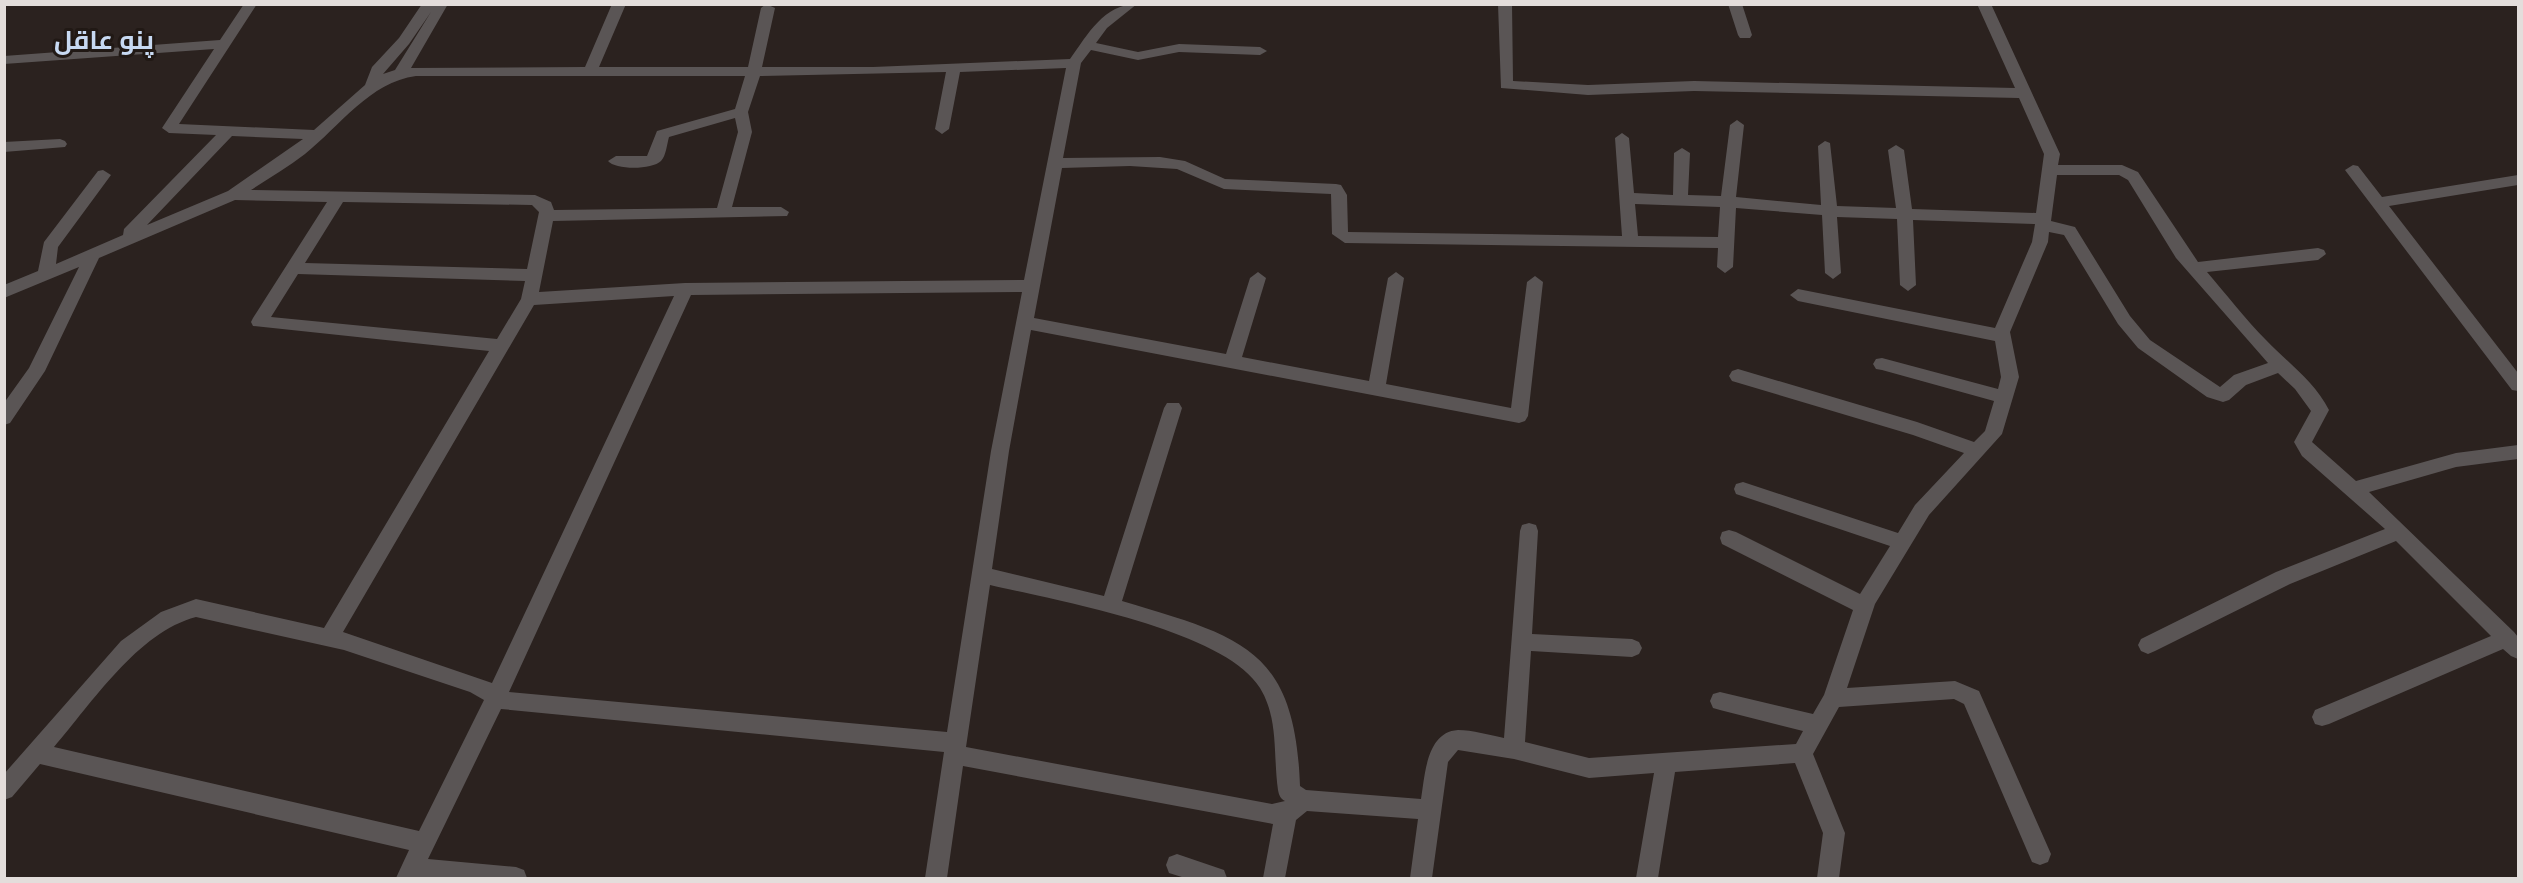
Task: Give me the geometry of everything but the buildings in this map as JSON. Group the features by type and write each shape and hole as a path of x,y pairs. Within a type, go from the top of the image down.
{"street":[{"path":"251,4 169,128 317,135"},
{"path":"372,87 377,70 404,41 429,4"},
{"path":"400,74 442,4"},
{"path":"590,71 619,4"},
{"path":"936,879 1000,451 1074,63 1102,25 1131,4"},
{"path":"1505,4 1506,85 1588,90 1694,86 1879,92 2023,93"},
{"path":"1735,4 1745,35"},
{"path":"1802,753 1833,698 1864,606 1922,510 1993,434 2010,377 2002,332 2040,242 2052,154 1984,4"},
{"path":"724,207 746,132 741,112 754,71 768,8"},
{"path":"4,60 225,44"},
{"path":"1088,45 1138,56 1179,48 1260,51"},
{"path":"4,291 233,195 299,151 372,87 392,75 954,68 1074,63"},
{"path":"942,129 954,68"},
{"path":"616,161 649,161 655,158 662,134 741,112"},
{"path":"1725,267 1728,202 1737,125"},
{"path":"124,239 228,131"},
{"path":"1623,138 1630,241"},
{"path":"4,147 60,144"},
{"path":"1825,146 1831,211 1833,273"},
{"path":"1896,150 1905,214 1908,285"},
{"path":"1680,200 1682,153"},
{"path":"1055,163 1172,163 1193,168 1213,181 1224,184 1336,189 1339,195 1340,234 1345,237 1726,243"},
{"path":"2051,170 2122,170 2133,176 2176,245 2194,268 2260,345 2301,384 2320,410 2303,442 2308,451 2400,531 2513,644 2322,717"},
{"path":"2353,170 2518,386"},
{"path":"46,274 50,246 103,175"},
{"path":"2378,203 2518,180"},
{"path":"233,195 535,200 545,206 546,216 529,298 329,637"},
{"path":"338,197 291,268 260,321 501,346"},
{"path":"1628,198 2042,222 2069,231 2124,320 2144,344 2212,392 2223,395 2240,380 2280,364"},
{"path":"546,216 781,212"},
{"path":"4,418 36,371 93,254"},
{"path":"2194,268 2318,254"},
{"path":"291,268 534,275"},
{"path":"1232,362 1258,278"},
{"path":"1376,389 1396,278"},
{"path":"1025,322 1519,416 1535,282"},
{"path":"529,298 685,289 1032,286"},
{"path":"516,879 409,874 496,697 685,289"},
{"path":"1797,295 2003,336"},
{"path":"1882,364 2004,397"},
{"path":"1738,376 1917,429 1977,451"},
{"path":"1111,606 1173,408"},
{"path":"2354,489 2471,456 2491,452 2518,452"},
{"path":"1743,489 1902,542"},
{"path":"1514,749 1529,531"},
{"path":"2148,645 2283,579 2400,531"},
{"path":"1729,538 1864,606"},
{"path":"981,575 1148,615 1234,651 1256,668 1273,693 1287,742 1289,792 1304,800 1432,810"},
{"path":"4,790 128,647 149,627 177,612 196,608 329,637 455,677 476,685 504,701 956,749 1286,814"},
{"path":"1522,642 1632,648"},
{"path":"1833,698 1955,690 1972,698 2040,854"},
{"path":"1720,701 1818,725"},
{"path":"1421,879 1438,758 1451,742 1457,740 1514,749 1589,768 1802,753"},
{"path":"36,753 425,843"},
{"path":"1802,753 1834,833 1828,879"},
{"path":"1647,879 1666,764"},
{"path":"1274,879 1286,814 1304,800"},
{"path":"1177,865 1216,879"}],"district":[{"name":"پنو عاقل","path":"104,40"}]}
